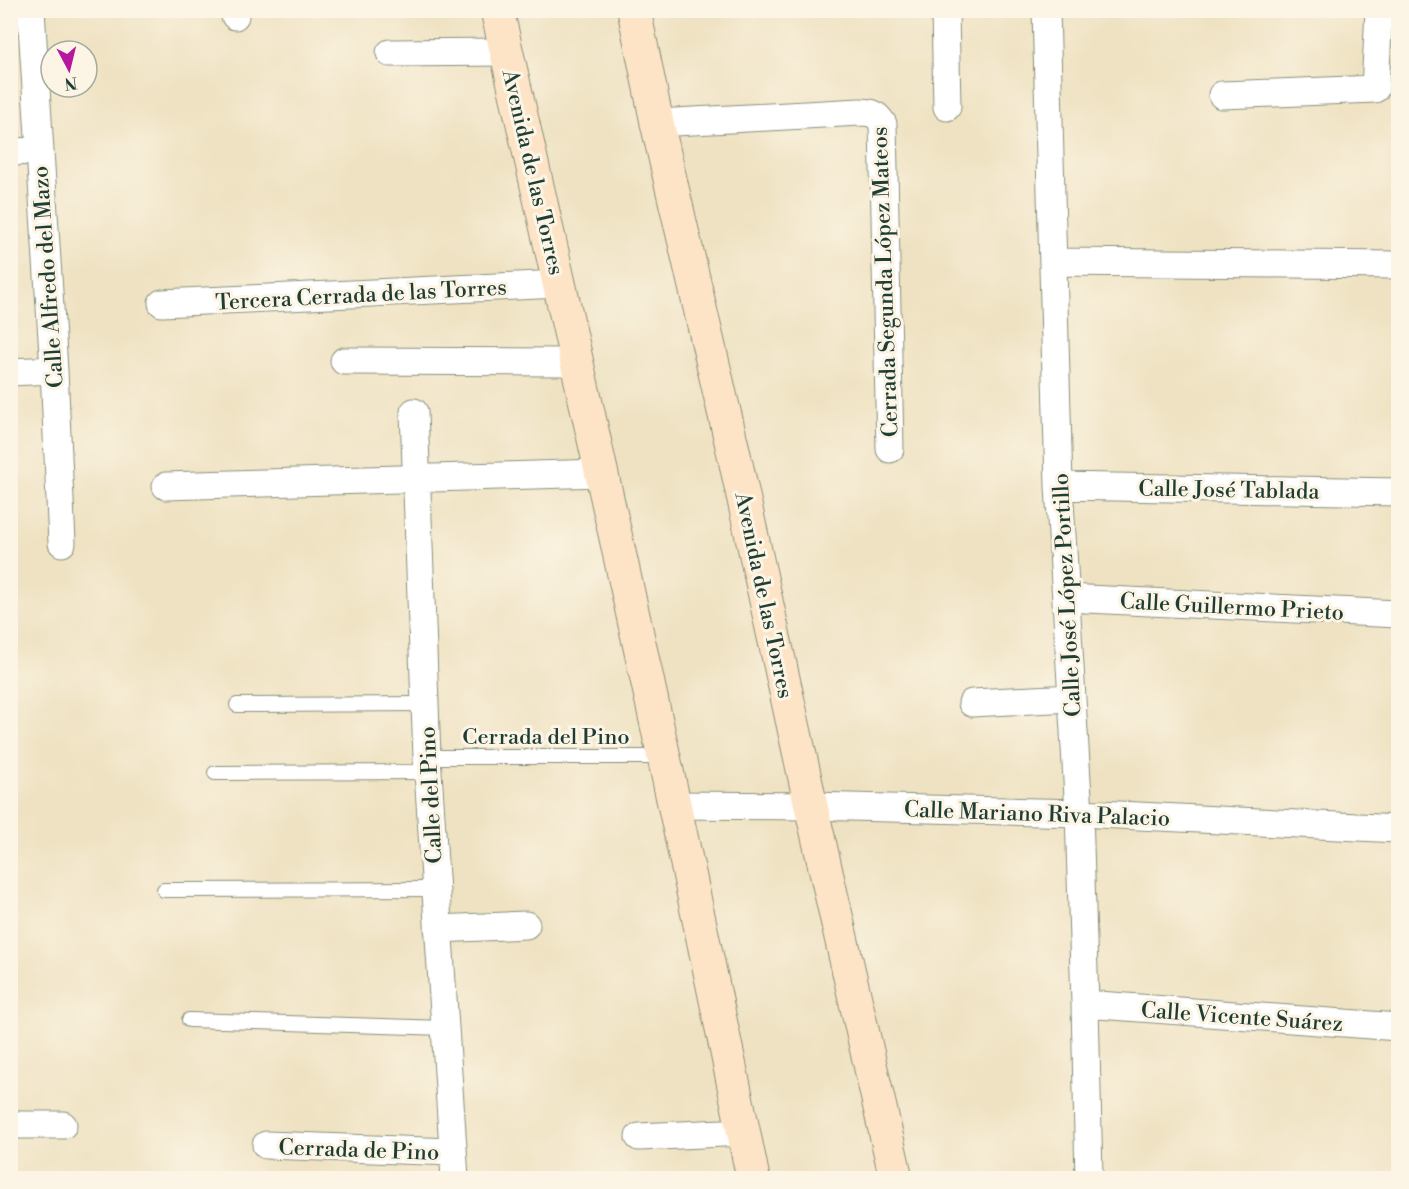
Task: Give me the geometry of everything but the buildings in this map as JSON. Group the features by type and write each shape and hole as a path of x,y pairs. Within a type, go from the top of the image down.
{"main road":[{"name":"Avenida de las Torres","path":"497,10 675,805 753,1179"},
{"name":"Avenida de las Torres","path":"634,10 657,123 731,439 811,806 897,1179"}],"street":[{"name":"Calle Alfredo del Mazo","path":"31,10 54,370 62,543"},
{"path":"945,10 947,107"},
{"name":"Calle José López Portillo","path":"1046,10 1059,486 1078,813 1089,1179"},
{"path":"1222,95 1375,89 1379,10"},
{"path":"390,53 506,52"},
{"name":"Cerrada Segunda López Mateos","path":"657,123 869,112 878,116 883,124 890,449"},
{"path":"10,152 39,151"},
{"path":"1053,262 1398,265"},
{"name":"Tercera Cerrada de las Torres","path":"162,303 560,284"},
{"path":"344,361 577,362"},
{"path":"10,372 54,370"},
{"name":"Calle del Pino","path":"414,412 428,765 454,1166"},
{"path":"166,486 602,473"},
{"name":"Calle José Tablada","path":"1059,486 1398,492"},
{"name":"Calle Guillermo Prieto","path":"1066,598 1398,614"},
{"path":"972,703 1072,698"},
{"name":"Calle Mariano Riva Palacio","path":"675,805 1078,813 1398,829"},
{"path":"438,929 526,925"},
{"name":"Calle Vicente Suárez","path":"1085,1004 1398,1027"},
{"path":"10,1125 63,1125"},
{"path":"639,1137 744,1132"},
{"name":"Cerrada de Pino","path":"266,1145 454,1166"}],"lane":[{"path":"237,705 425,704"},
{"name":"Cerrada del Pino","path":"215,773 664,758"},
{"path":"164,890 436,889"},
{"path":"189,1020 445,1028"}]}
